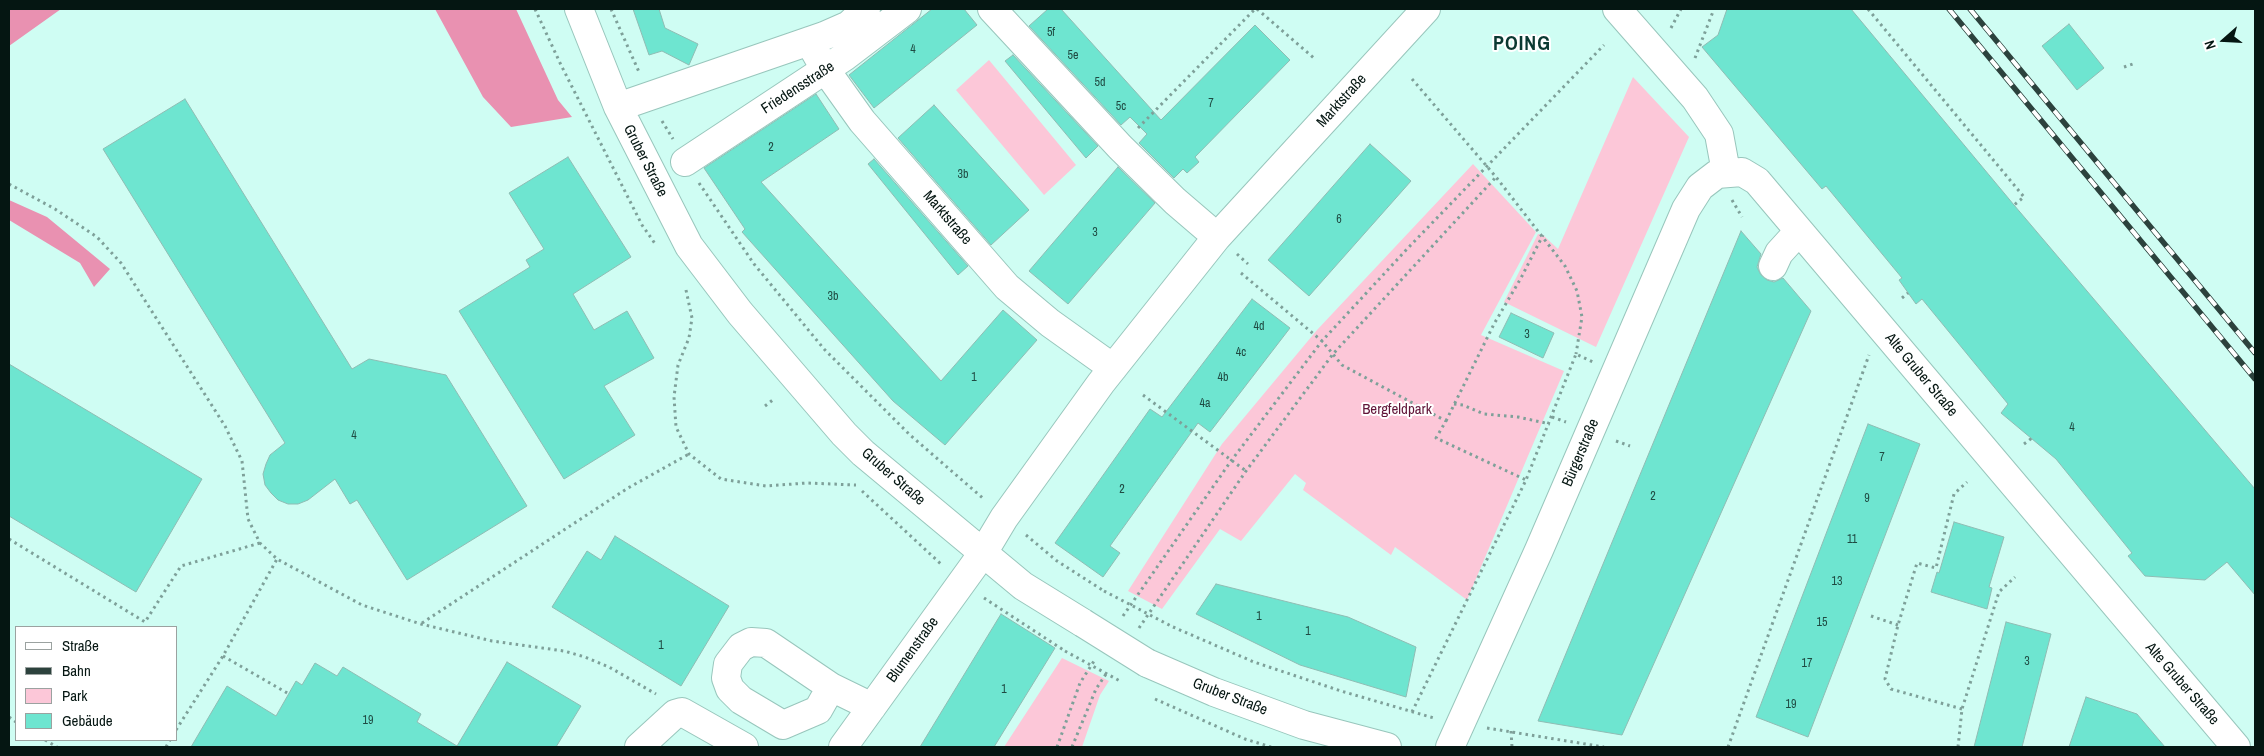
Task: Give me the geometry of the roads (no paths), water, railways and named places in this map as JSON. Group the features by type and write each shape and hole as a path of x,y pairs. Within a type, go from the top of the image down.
{"street":[{"name":"Gruber Straße","path":"579,9 618,108 689,246 740,313 844,434 863,453 1023,586 1147,663 1214,692 1304,725 1387,747"},
{"name":"Friedensstraße","path":"618,108 809,41 849,25 866,9"},
{"name":"Friedensstraße","path":"685,162 825,69 907,9"},
{"path":"992,9 1120,147 1175,201 1217,237"},
{"name":"Marktstraße","path":"983,553 1004,518 1113,368 1217,237 1426,9"},
{"path":"1617,9 1695,98 1719,134 1726,172"},
{"name":"Marktstraße","path":"809,41 825,69 862,121 1007,287 1050,323 1113,368"},
{"name":"Alte Gruber Straße","path":"1726,172 1742,172 1757,181 2236,747"},
{"name":"Bürgerstraße","path":"1456,736 1686,209 1700,187 1717,174 1726,172"},
{"path":"1773,266 1779,253 1799,231"},
{"name":"Blumenstraße","path":"843,747 983,553"},
{"path":"832,687 872,707"},
{"path":"638,747 675,714 682,712 691,715 744,747"}],"railway":[{"path":"1949,9 2255,379"},
{"path":"1970,9 2255,353"}],"district":[{"name":"POING","path":"1522,45"}],"park label":[{"name":"Bergfeldpark","path":"1397,410"}]}
